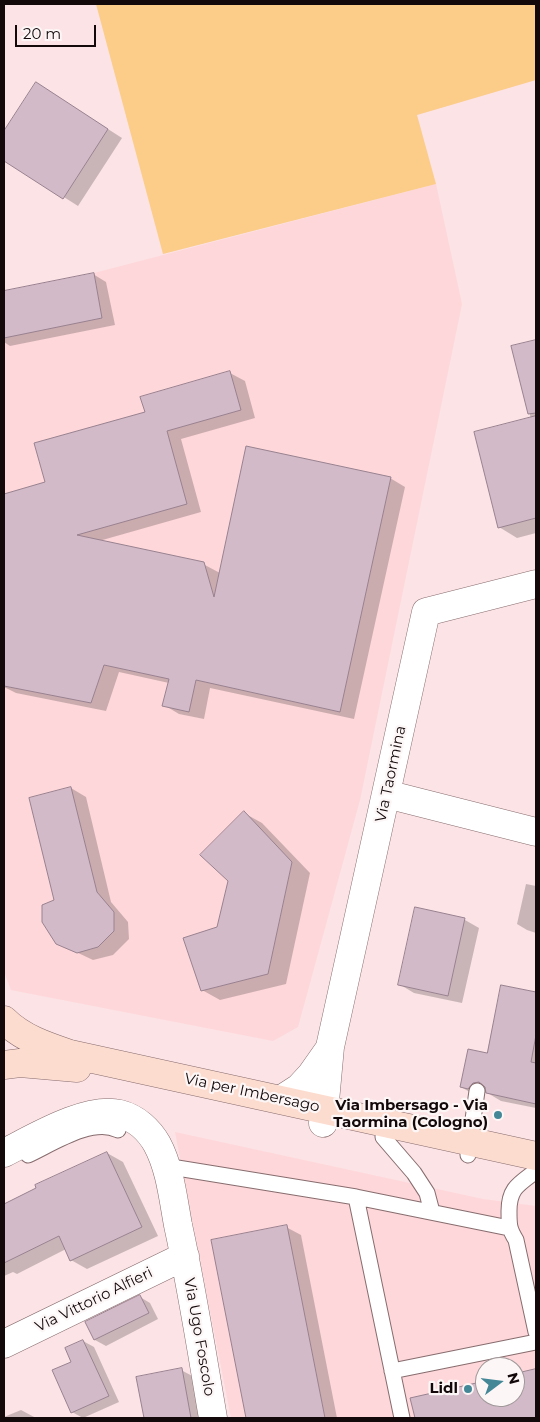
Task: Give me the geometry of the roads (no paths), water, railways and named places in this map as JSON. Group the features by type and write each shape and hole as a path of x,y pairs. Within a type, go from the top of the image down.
{"main road":[{"name":"Via per Imbersago","path":"4,1020 12,1027 44,1045 70,1054 282,1099 383,1137 536,1156"},
{"name":"Via per Imbersago","path":"4,1065 20,1063 68,1067 324,1116 469,1148 536,1171"}],"street":[{"name":"Via Taormina","path":"324,1116 330,1047 426,612 536,584"},
{"path":"386,794 536,832"},
{"name":"Via Taormina","path":"282,1099 299,1088 330,1047"},
{"path":"4,1153 73,1120 94,1114 115,1129"},
{"name":"Via Ugo Foscolo","path":"115,1129 118,1114 130,1117 140,1124 157,1145 165,1166 185,1256 213,1418"},
{"name":"Via Vittorio Alfieri","path":"4,1344 185,1256"}],"lane":[{"path":"469,1148 477,1091"},
{"path":"4,1166 82,1130 98,1126 115,1129"},
{"path":"383,1137 414,1173 426,1193 432,1212"},
{"path":"165,1166 356,1197 509,1228"},
{"path":"536,1171 520,1182 509,1197 509,1228 516,1240 536,1332"},
{"path":"356,1197 402,1418"},
{"path":"392,1371 536,1342"}],"place":[{"name":"Via Imbersago - Via Taormina (Cologno)","path":"498,1115"},
{"name":"Lidl","path":"468,1389"}]}
